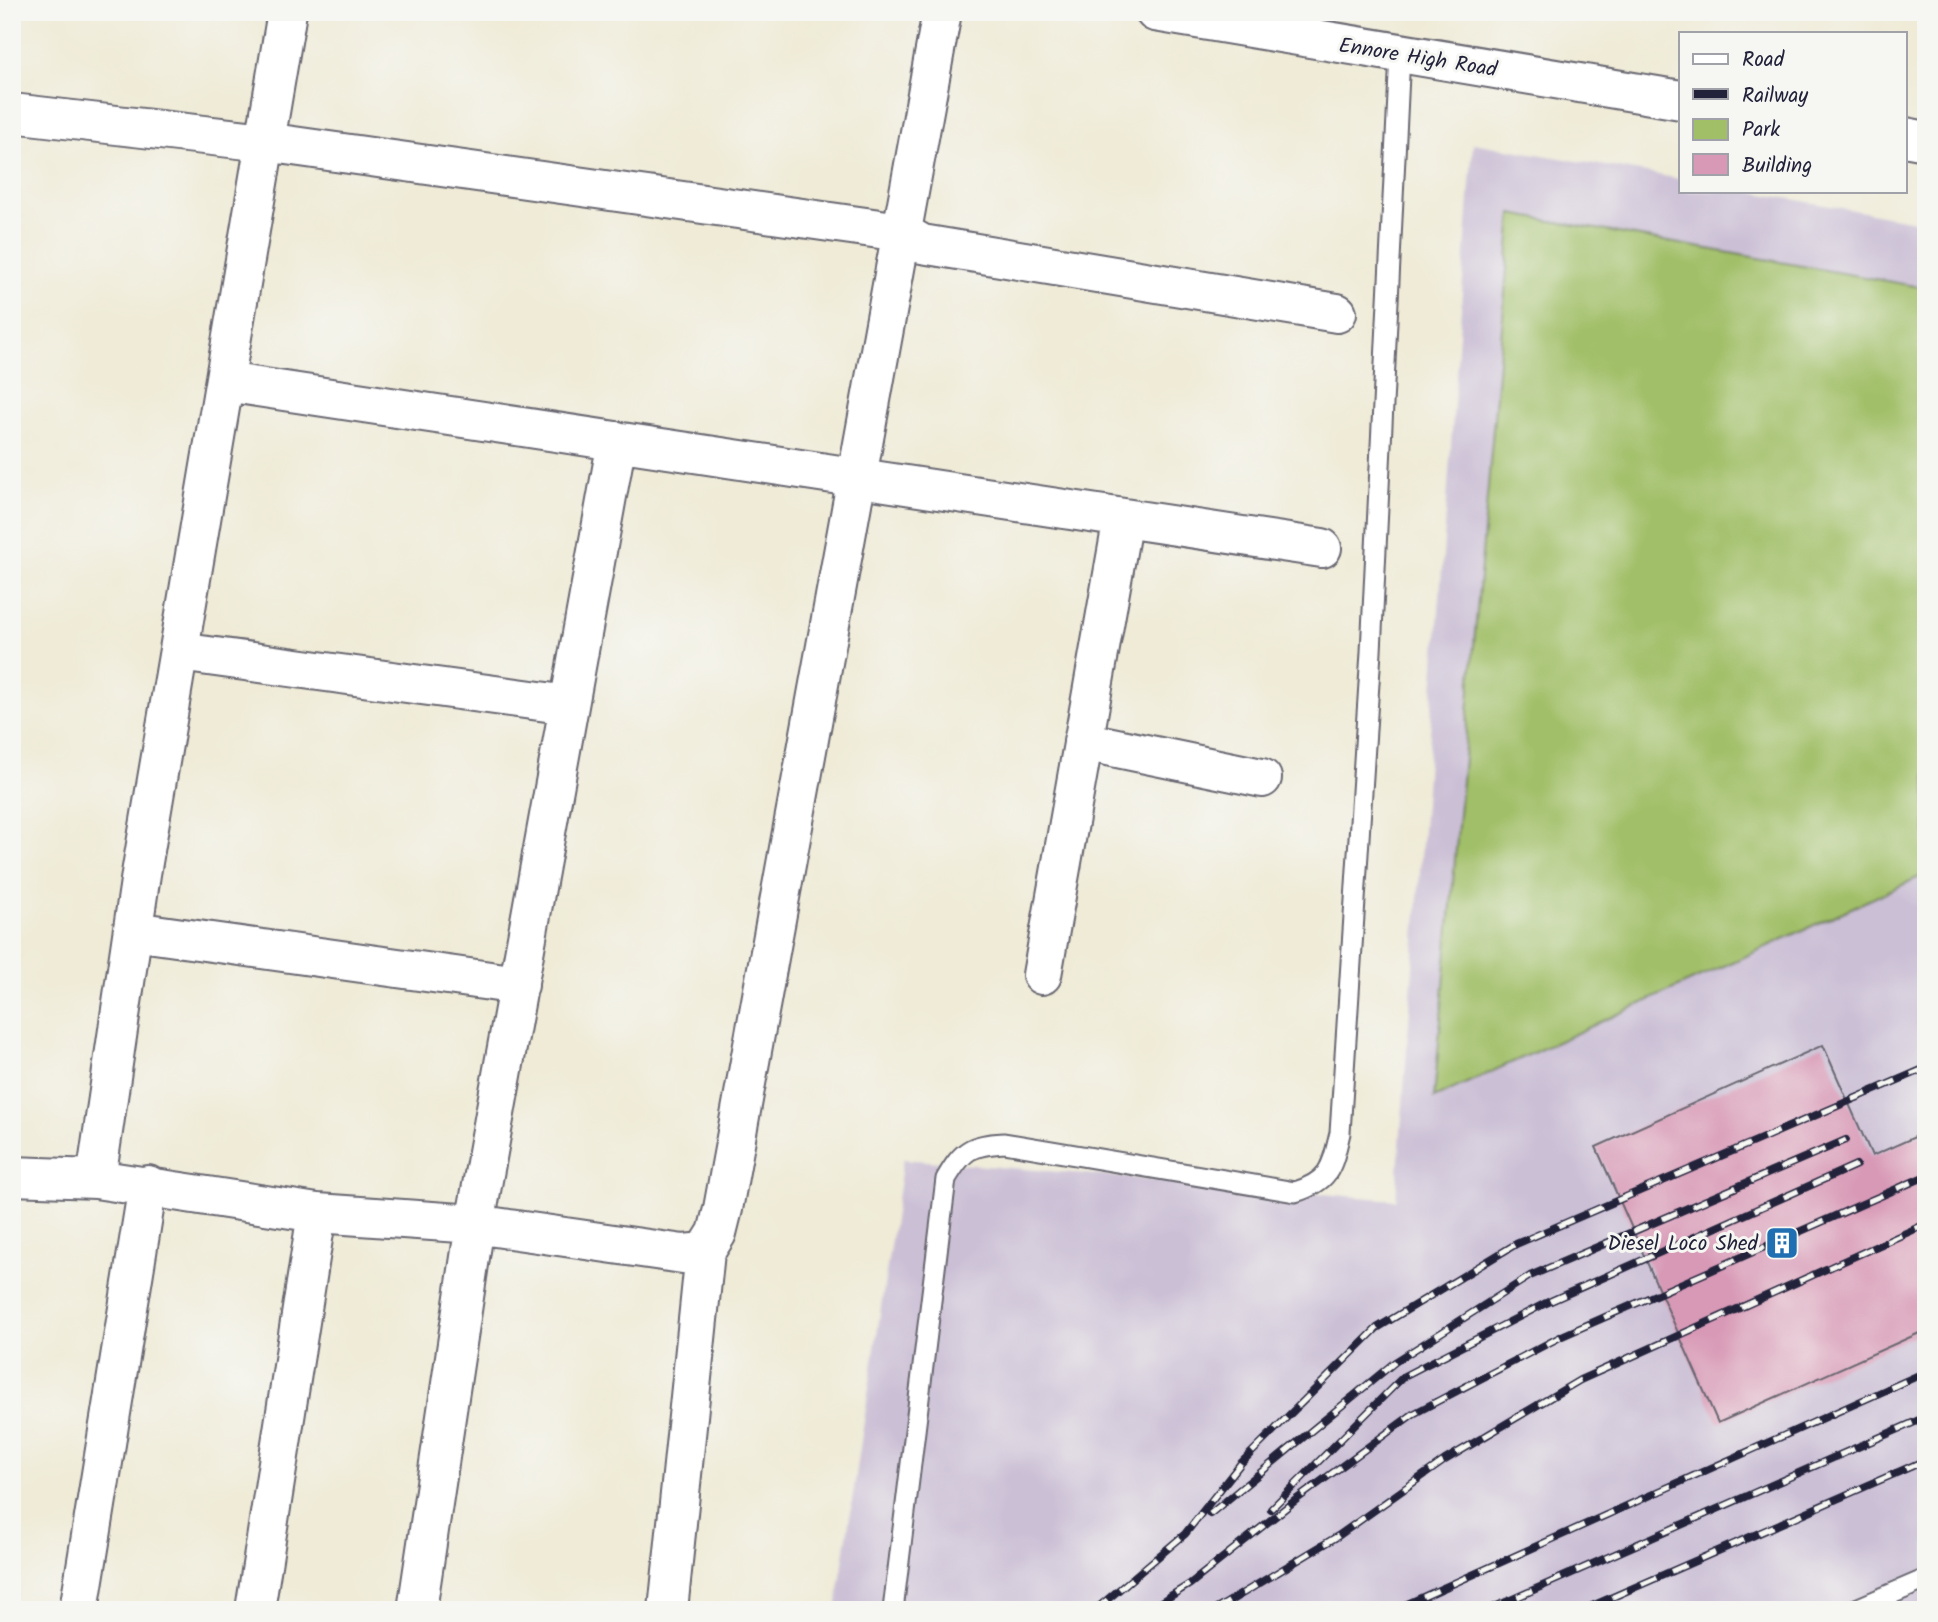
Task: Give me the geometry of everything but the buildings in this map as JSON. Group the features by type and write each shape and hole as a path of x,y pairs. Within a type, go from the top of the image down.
{"street":[{"path":"96,1179 133,931 288,12"},
{"path":"668,1610 705,1252 717,1233 723,1209 942,12"},
{"name":"Ennore High Road","path":"1156,12 1679,100"},
{"path":"14,122 265,142 901,232 922,244 1337,313"},
{"path":"1906,137 1926,141"},
{"path":"225,382 1322,548"},
{"path":"416,1610 475,1224 617,440"},
{"path":"1042,975 1123,517"},
{"path":"179,652 569,705"},
{"path":"1083,741 1262,778"},
{"path":"133,931 519,985"},
{"path":"12,1176 96,1179 317,1213 475,1224 683,1254 705,1252"},
{"path":"79,1610 148,1185"},
{"path":"255,1610 317,1213"}],"lane":[{"path":"893,1610 946,1180 959,1157 977,1145 1004,1143 1295,1192 1316,1186 1332,1167 1340,1133 1371,652 1400,54"},
{"path":"1854,1610 1926,1578"}],"shaded area":[{"path":"1473,143 1679,179 1679,192 1752,192 1926,223 1926,1610 836,1610 903,1159 1396,1200"}],"green space":[{"path":"1512,214 1926,288 1926,874 1434,1098"}],"railway":[{"path":"1095,1610 1185,1534 1241,1463 1377,1328 1516,1244 1926,1068"},
{"path":"1210,1514 1395,1362 1530,1276 1846,1140"},
{"path":"1271,1509 1404,1376 1544,1304 1856,1165"},
{"path":"1148,1610 1190,1584 1297,1499 1413,1414 1562,1336 1926,1176"},
{"path":"1215,1610 1338,1536 1445,1460 1580,1380 1926,1224"},
{"path":"1394,1610 1926,1372"},
{"path":"1488,1610 1926,1417"},
{"path":"1583,1610 1926,1460"}],"place":[{"name":"Diesel Loco Shed","path":"1782,1243"}]}
